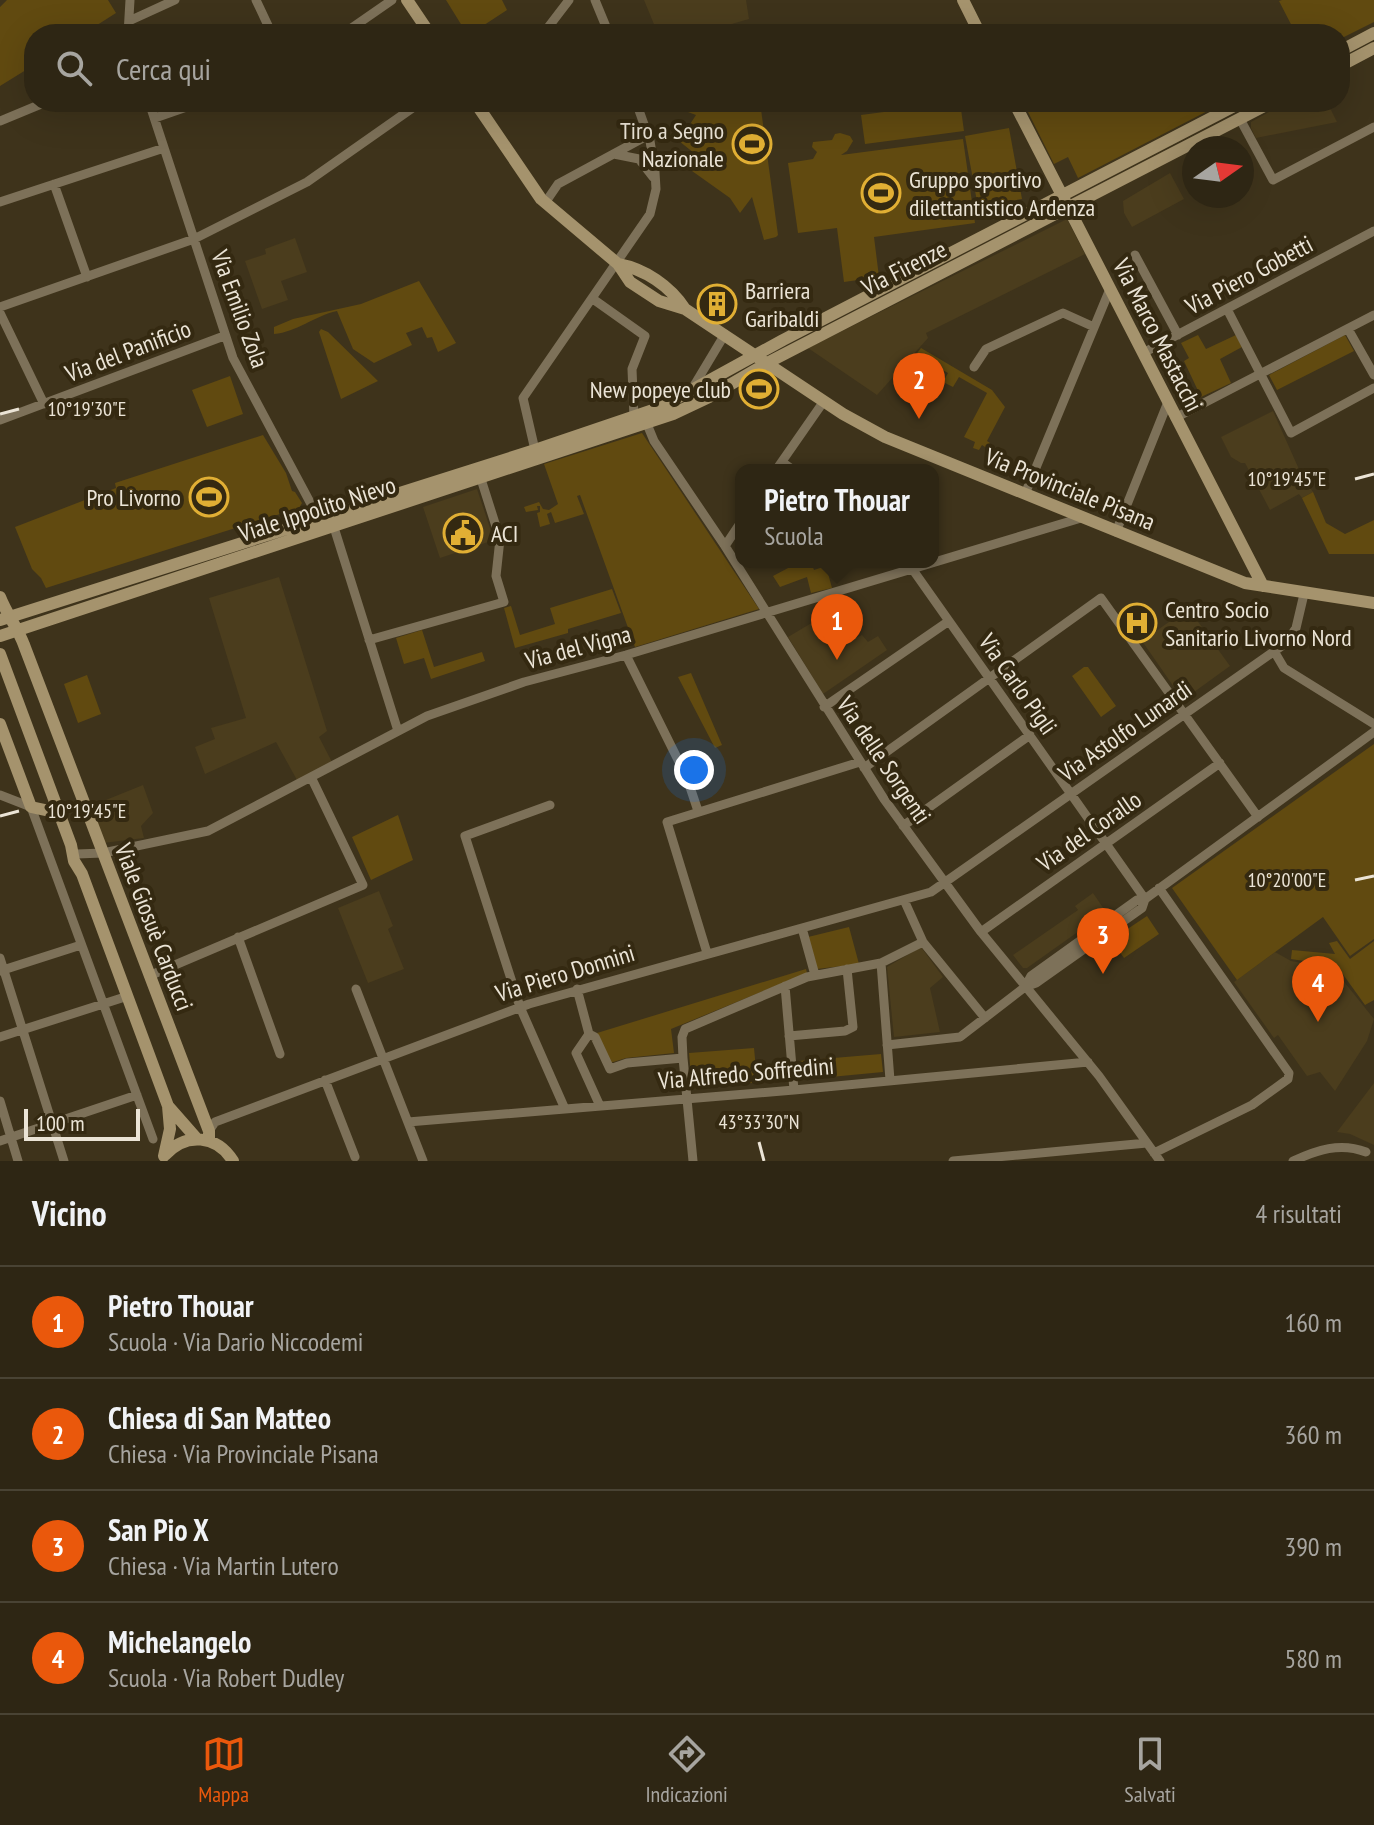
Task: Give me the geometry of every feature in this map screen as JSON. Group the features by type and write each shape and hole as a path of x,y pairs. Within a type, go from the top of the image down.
{"main road":[{"path":"407,0 423,24"},
{"path":"963,0 975,24"},
{"path":"1350,46 1374,33"},
{"path":"1350,61 1374,48"},
{"name":"Via Provinciale Pisana","path":"482,112 545,203 618,264 639,269 659,282 675,293 685,309 871,431 1245,583 1374,603"},
{"name":"Via Marco Mastacchi","path":"1019,112 1263,586"},
{"name":"Via Firenze","path":"689,394 757,354 1222,112"},
{"name":"Via Firenze","path":"647,424 709,397 769,362 1253,112"},
{"name":"Viale Ippolito Nievo","path":"0,636 634,418 689,394"},
{"name":"Viale Ippolito Nievo","path":"4,619 328,521 481,479 647,424"},
{"name":"Viale Giosuè Carducci","path":"0,597 4,619 19,629 149,976 205,1137"},
{"name":"Viale Giosuè Carducci","path":"0,654 168,1106 170,1129 161,1159"},
{"path":"0,724 31,807 59,813"},
{"name":"Viale Giosuè Carducci","path":"168,1106 205,1137"},
{"path":"161,1159 178,1144 205,1137 224,1149 233,1161"}],"street":[{"path":"129,24 130,0"},
{"path":"129,21 175,0"},
{"path":"256,0 267,24"},
{"path":"357,24 392,0"},
{"path":"551,24 569,0"},
{"path":"595,0 605,24"},
{"path":"0,121 24,111"},
{"name":"Via Emilio Zola","path":"153,112 224,336 236,364 328,521 398,731"},
{"path":"155,118 172,112"},
{"path":"44,404 0,310 194,239 307,182 407,112"},
{"path":"535,450 523,398 649,218 656,183 646,127 640,112"},
{"path":"1240,119 1273,180 1374,127"},
{"path":"545,203 558,184 643,138 646,127"},
{"path":"0,202 164,148"},
{"path":"614,154 641,160 656,183"},
{"path":"54,184 87,277"},
{"name":"Via Piero Gobetti","path":"1143,353 1374,231"},
{"path":"1135,255 1178,335"},
{"path":"1025,494 1110,289"},
{"path":"593,299 645,336 632,369 634,418"},
{"path":"1227,309 1291,433 1374,388"},
{"path":"974,367 986,349 1063,313 1094,327"},
{"path":"1175,418 1374,315"},
{"path":"1348,329 1374,375"},
{"path":"689,394 725,334"},
{"name":"Via del Panificio","path":"0,420 224,336"},
{"path":"780,464 824,401"},
{"path":"1116,532 1168,402"},
{"name":"Via delle Sorgenti","path":"647,424 654,441 735,562"},
{"path":"369,640 504,602 496,576 500,539 481,479"},
{"name":"Via del Vigna","path":"939,562 1081,518"},
{"path":"725,546 735,531"},
{"name":"Via delle Sorgenti","path":"739,568 824,707 903,826 981,932 1088,1062 1157,1157"},
{"name":"Via del Vigna","path":"78,860 208,831 438,711 524,682 919,568"},
{"name":"Via Carlo Pigli","path":"913,570 1145,899"},
{"name":"Via Astolfo Lunardi","path":"946,884 1274,651 1294,633 1304,594"},
{"path":"707,953 667,822 862,765 1101,598 1258,817"},
{"path":"824,707 949,621"},
{"path":"887,1045 960,1037 1025,987 1036,983 1142,908 1145,899 1258,817 1373,726 1284,668 1274,651"},
{"path":"626,655 687,778 698,811"},
{"path":"903,826 1030,735"},
{"name":"Via del Corallo","path":"981,932 1220,763"},
{"path":"149,976 363,885 311,777"},
{"path":"0,795 31,807 153,1139"},
{"path":"550,805 465,836 520,1007 565,1109"},
{"name":"Via Piero Donnini","path":"205,1137 215,1122 520,1007 904,900 946,884"},
{"path":"1157,1157 1252,1105 1288,1079 1289,1073 1159,888"},
{"path":"904,900 923,942 985,1018"},
{"path":"802,928 815,975"},
{"path":"238,937 280,1054"},
{"path":"693,1161 683,1031 785,986 815,975 881,963 923,942"},
{"path":"2,971 81,945"},
{"path":"0,958 64,1161"},
{"path":"881,963 890,1080"},
{"path":"789,1036 845,1031 853,1027 847,969"},
{"path":"785,986 794,1090"},
{"path":"356,989 423,1161"},
{"path":"577,989 589,1034 595,1037 610,1069 627,1063 683,1058"},
{"name":"Viale Giosuè Carducci","path":"0,1037 128,996"},
{"path":"589,1034 576,1053 600,1106"},
{"name":"Via Alfredo Soffredini","path":"408,1122 1088,1062"},
{"path":"325,1080 355,1157"},
{"path":"0,1141 137,1095"},
{"path":"0,1101 18,1161"},
{"path":"953,1161 1147,1143"},
{"path":"1293,1161 1334,1147 1352,1147 1366,1152"}],"shaded area":[{"path":"7,0 108,0 116,13 99,24 24,24 24,71 0,86 0,7"},
{"path":"446,0 502,0 507,10 486,24 461,24"},
{"path":"644,0 746,0 749,19 732,24 654,24"},
{"path":"1374,0 1374,22 1350,34 1350,24 1291,24 1279,1"},
{"path":"688,112 761,112 776,237 764,240 752,197 740,213 730,198 685,166 694,153 679,141 696,115"},
{"path":"961,112 964,131 865,144 861,115"},
{"path":"1028,112 1206,112 1078,178 1068,157 1054,164"},
{"path":"1269,112 1332,112 1337,122 1256,138 1251,122"},
{"path":"1009,128 1022,199 978,207 965,136"},
{"name":"Gruppo sportivo dilettantistico Ardenza","path":"835,134 850,136 853,141 841,155 963,139 975,223 874,237 879,277 844,282 837,228 798,233 788,163 813,159 817,152 812,147 813,142 832,140"},
{"path":"1170,173 1182,195 1182,200 1132,227 1124,213 1123,201"},
{"path":"1067,219 1085,254 926,333 928,338 877,395 808,348"},
{"path":"295,238 307,272 281,281 288,300 262,309 245,261 266,254 265,249"},
{"path":"419,281 456,343 438,352 432,337 427,338 422,327 406,333 412,345 374,363 353,349 337,311 274,334 274,327 293,319 361,304"},
{"path":"321,329 328,332 378,381 341,399 319,332"},
{"path":"1198,335 1206,349 1236,335 1242,347 1220,359 1231,383 1201,397 1184,361 1189,358 1181,343"},
{"path":"1345,335 1354,351 1277,390 1269,375"},
{"path":"921,348 992,390 1005,407 987,441 990,443 988,449 982,445 979,450 973,448 975,442 964,437 987,393 959,377 953,387 943,382 948,373 939,368 929,384 925,382 929,374 922,370 914,383 909,381 905,387 896,381"},
{"path":"230,376 243,414 207,427 192,390"},
{"path":"1273,411 1302,476 1313,492 1302,498 1299,494 1270,510 1245,463 1231,457 1221,437"},
{"path":"642,433 759,609 635,647 580,495 577,496 584,514 555,523 551,512 547,514 550,524 540,527 537,513 540,506 537,506 538,510 526,512 524,507 539,502 543,509 549,510 558,504 544,464"},
{"name":"Pro Livorno","path":"263,435 286,473 292,491 302,503 299,508 46,588 32,569 15,527 116,488 115,483"},
{"path":"477,489 494,540 440,558 423,507"},
{"path":"1313,492 1326,523 1345,534 1374,520 1374,554 1329,554 1302,498"},
{"path":"788,568 827,568 832,588 811,593 807,577 780,587 773,576"},
{"path":"279,577 327,731 319,737 332,762 297,780 276,742 205,774 195,747 215,739 211,728 246,718 209,598"},
{"path":"612,589 621,613 515,648 504,608 511,606 520,635 555,624 550,608"},
{"path":"1191,612 1230,666 1183,700 1142,641 1176,617"},
{"path":"825,615 842,644 862,635 868,642 878,636 887,650 823,694 788,637"},
{"path":"422,630 434,667 482,652 485,661 431,679 424,658 404,664 396,638"},
{"path":"1088,667 1116,706 1101,717 1072,676"},
{"path":"691,673 722,745 715,748 678,677"},
{"path":"87,675 101,714 78,723 64,684"},
{"path":"1374,744 1374,939 1350,956 1323,917 1237,980 1172,888"},
{"path":"143,785 153,813 141,826 144,838 103,843 91,806"},
{"path":"398,815 413,860 371,880 352,837"},
{"path":"379,891 393,926 388,929 404,969 368,983 338,908"},
{"path":"1093,893 1106,912 1023,968 1013,955 1078,910 1075,906"},
{"path":"1147,916 1159,934 1124,958 1111,940"},
{"path":"849,927 859,964 817,969 808,937"},
{"path":"1337,941 1350,959 1374,941 1374,1000 1365,1005 1337,966 1291,959 1292,950 1335,954 1329,943"},
{"path":"921,947 943,977 930,988 940,1032 894,1037 887,967"},
{"path":"1275,952 1291,961 1333,968 1374,1019 1367,1041 1335,1091 1320,1072 1307,1076 1278,1035 1274,1038 1234,982"},
{"path":"806,969 807,973 671,1029 674,1053 626,1058 610,1063 597,1033"},
{"path":"754,1048 756,1069 786,1067 787,1080 692,1088 689,1053"},
{"path":"881,1054 883,1072 799,1080 798,1061"},
{"path":"1374,1083 1374,1145 1350,1134 1337,1132"}],"place":[{"name":"Tiro a Segno Nazionale","path":"752,144"},
{"name":"Gruppo sportivo dilettantistico Ardenza","path":"881,193"},
{"name":"Barriera Garibaldi","path":"717,304"},
{"name":"New popeye club","path":"759,389"},
{"name":"Chiesa di San Matteo","path":"919,419"},
{"name":"Pro Livorno","path":"209,497"},
{"name":"ACI","path":"463,533"},
{"name":"Centro Socio Sanitario Livorno Nord","path":"1137,623"},
{"name":"Pietro Thouar","path":"837,660"},
{"name":"San Pio X","path":"1103,974"},
{"name":"Michelangelo","path":"1318,1022"}]}
